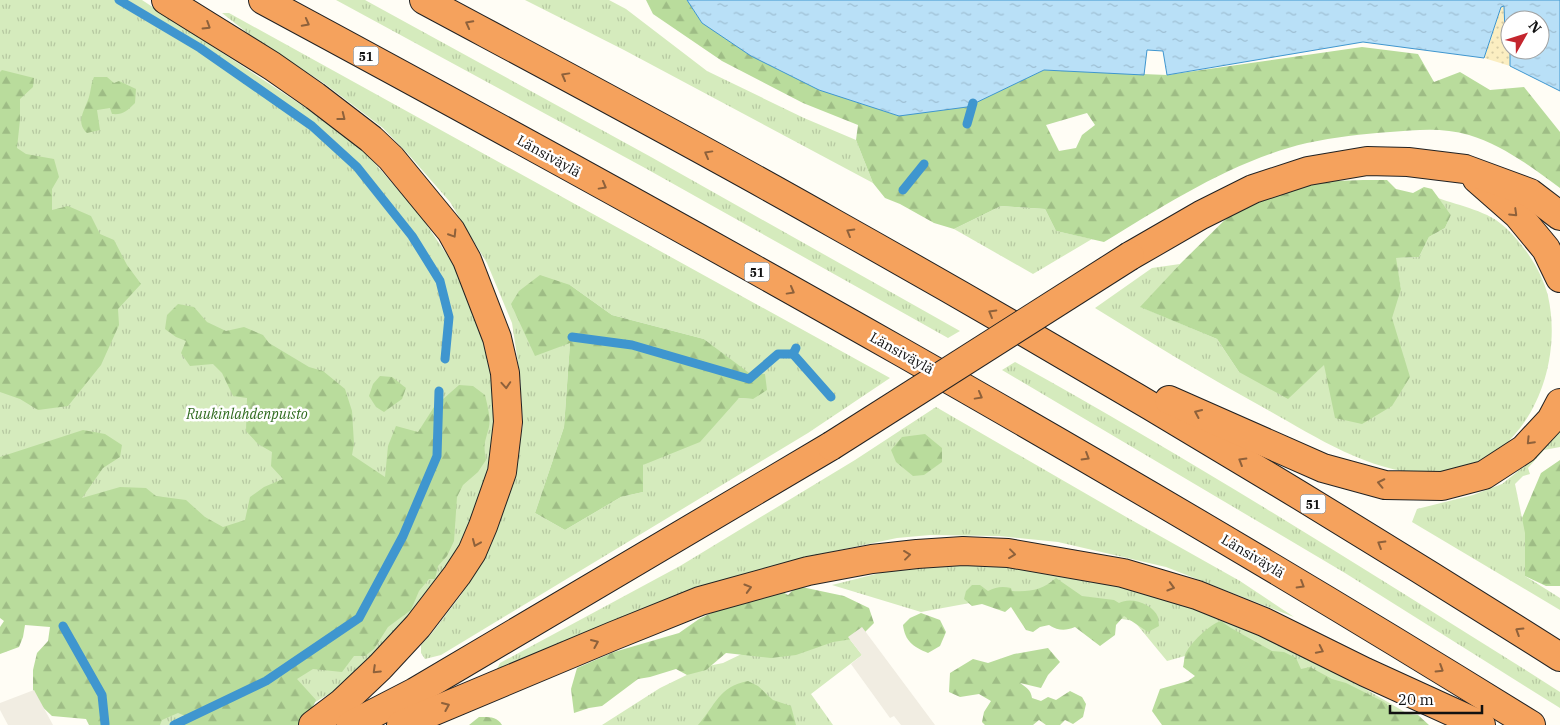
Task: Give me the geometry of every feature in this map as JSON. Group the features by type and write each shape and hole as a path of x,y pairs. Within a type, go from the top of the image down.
{"highway":[{"path":"166,0 272,66 315,96 371,139 391,158 451,231 467,260 497,338 505,373 508,422 502,472 472,552 457,575 412,633 342,703 313,725"},
{"name":"Länsiväylä","path":"263,0 469,111 1044,433 1373,627 1531,725"},
{"name":"51","path":"424,0 833,222 1064,354 1407,560 1560,657"},
{"path":"351,725 415,692 831,446 1130,256 1201,215 1254,189 1308,171 1367,161 1408,162 1465,168 1530,193 1560,216"},
{"path":"1465,168 1518,215 1546,249 1560,278"},
{"path":"1064,354 1323,468 1385,485 1442,486 1484,474 1524,448 1551,420 1560,403"},
{"path":"401,725 700,601 808,571 872,559 963,551 1008,553 1123,573 1197,595 1264,622 1365,672 1481,725"}],"green space":[{"name":"Ruukinlahdenpuisto","path":"0,0 142,0 306,108 364,151 420,215 460,274 491,360 495,434 484,488 455,555 419,611 336,690 276,725 101,725 0,531"},
{"path":"336,0 365,0 651,157 960,331 948,338 645,168"},
{"path":"525,0 609,0 626,9 707,71 804,118 856,140 873,183 624,50"},
{"path":"646,0 687,0 702,23 967,106 1044,70 1167,75 1362,47 1418,54 1434,82 1460,72 1490,90 1524,87 1560,132 1560,188 1516,157 1481,139 1459,132 1410,130 1338,137 1317,141 1253,160 1202,184 1104,242 1056,231 1045,209 1001,206 954,229 934,223 885,198 873,183 856,140 858,125 803,103 722,61 653,14","holes":["1087,113 1095,125 1082,135 1076,148 1059,151 1046,125"]},
{"path":"222,13 229,13 890,378 808,433 441,655 425,659 421,653 421,645 461,595 485,554 505,508 523,426 520,376 512,323 487,263 450,202 409,155 383,128 325,84 250,35","holes":["570,285 612,315 704,339 749,374 753,399 739,398 643,465 643,492 621,497 565,530 535,513 564,427 570,343"]},
{"path":"2,70 34,78 33,87 20,99 17,148 26,154 54,159 59,177 52,189 52,210 68,206 91,216 100,234 114,240 127,265 141,284 118,309 119,325 101,365 68,406 38,410 20,399 0,392 0,72"},
{"path":"94,77 107,77 114,83 119,81 136,89 135,103 119,114 112,114 110,108 97,110 100,130 87,133 83,129 81,120"},
{"path":"1387,180 1396,189 1413,193 1424,187 1432,189 1451,215 1445,228 1429,237 1419,257 1396,258 1401,289 1392,318 1410,377 1392,406 1362,424 1335,418 1324,365 1288,399 1239,372 1217,339 1140,307 1180,264 1240,205 1305,182"},
{"path":"1438,198 1491,217 1513,235 1532,259 1541,277 1548,296 1551,316 1552,337 1545,379 1527,418 1515,435 1500,449 1466,468 1424,473 1403,471 1362,459 1322,440 1244,397 1095,308 1152,268 1180,264 1141,307 1217,339 1239,372 1401,289 1395,258 1419,257 1429,237 1445,228 1451,215"},
{"path":"1001,206 1045,209 1056,231 1092,239 1033,274 954,229"},
{"path":"540,275 570,285 612,315 704,339 749,373 765,374 767,390 753,399 739,398 700,442 643,465 643,492 621,497 565,530 535,513 564,427 570,343 535,356 511,304 519,291"},
{"path":"178,304 194,307 207,322 226,331 244,327 263,335 269,343 309,367 323,371 345,389 352,411 354,444 352,455 385,477 388,446 396,426 418,432 434,407 459,385 473,386 485,395 490,419 485,446 486,460 478,472 463,485 457,497 454,541 447,556 438,566 435,579 429,579 419,591 411,610 388,627 374,649 365,656 354,656 342,672 313,669 297,679 316,700 305,725 184,725 188,717 178,713 162,720 160,725 89,725 86,719 52,716 33,698 33,670 37,653 48,641 50,627 25,625 19,647 0,654 0,627 4,621 0,618 0,457 83,430 105,434 122,445 120,457 103,468 82,498 120,487 146,488 156,496 186,500 205,517 223,527 245,520 250,497 264,487 283,479 271,466 272,452 258,444 246,431 247,398 233,396 222,373 213,364 190,366 181,353 186,341 165,329 167,315"},
{"path":"1015,362 1212,476 1535,676 1560,692 1560,708 1345,573 1002,370"},
{"path":"380,376 392,377 406,388 402,399 384,412 376,407 369,396 373,384"},
{"path":"936,407 1240,581 1294,617 1166,567 1058,542 999,536 930,535 897,538 811,556 700,588 652,605 507,670 497,669 500,663 680,566 855,460"},
{"path":"1560,430 1560,447 1544,450 1528,468 1530,474 1523,476 1515,484 1522,518 1535,551 1525,576 1560,598 1560,610 1412,522 1417,509 1473,495 1502,484 1533,459"},
{"path":"925,434 942,448 942,462 924,475 913,476 896,462 891,450 902,437"},
{"path":"1560,460 1560,586 1546,586 1525,576 1525,533 1522,518 1541,473"},
{"path":"968,564 1039,569 1103,580 1220,616 1362,687 1427,725 1192,654 1167,661 1134,621 997,598 921,612 832,585 900,568"},
{"path":"1056,578 1082,596 1114,600 1119,603 1129,600 1141,602 1155,612 1158,617 1159,626 1148,632 1124,616 1116,625 1115,635 1100,646 1075,627 1062,630 1049,625 1040,627 1033,632 1026,630 1011,607 1005,612 982,604 972,606 964,599 966,591 972,585 980,585 988,591 1002,587 1011,588 1012,591 1025,591 1041,588"},
{"path":"797,586 844,596 869,608 874,623 859,638 833,642 796,655 771,658 726,653 706,670 687,675 676,669 638,679 602,706 574,713 571,689 577,668 614,652 679,633 699,619 717,610 781,591 788,595"},
{"path":"921,613 940,620 946,632 940,646 928,653 911,643 904,631 903,625 910,618"},
{"path":"1221,621 1272,651 1284,652 1296,658 1301,669 1310,667 1384,702 1394,712 1418,715 1429,725 1162,725 1152,711 1160,689 1188,681 1195,676 1183,667 1185,655 1200,635"},
{"path":"848,637 862,655 811,694 833,725 602,725 660,688 703,667 723,663 752,649"},
{"path":"1048,648 1060,662 1048,675 1041,688 1020,683 1026,687 1032,698 1041,701 1048,697 1056,700 1070,691 1082,697 1086,704 1083,717 1073,724 1065,720 1060,725 1046,725 1039,720 1033,725 985,725 982,722 984,712 991,701 979,694 960,697 949,692 950,673 973,659 988,663 1014,654"},
{"path":"748,681 758,686 773,700 791,706 796,725 698,725 724,692"},
{"path":"479,717 495,719 502,725 469,725"}],"sand":[{"path":"1500,10 1500,60 1510,60 1510,66 1484,58"}],"shaded area":[{"path":"862,627 935,725 901,725 894,716 890,718 851,664 862,655 848,637"},
{"path":"34,690 53,725 8,725 0,710 0,703"}],"water":[{"path":"687,0 1560,0 1560,91 1510,66 1510,60 1550,60 1550,10 1504,10 1504,6 1501,7 1484,58 1363,42 1167,75 1163,51 1147,50 1144,75 1044,70 967,107 899,116 819,90 751,56 702,23"}],"waterway":[{"path":"119,0 200,48 312,126 357,167 412,236 440,281 449,317 445,359"},
{"path":"967,124 973,103"},
{"path":"903,190 924,164"},
{"path":"572,337 632,345 749,379 778,354 793,354"},
{"path":"796,348 793,354 831,397"},
{"path":"174,725 266,681 359,618 403,536 437,456 439,391"},
{"path":"63,626 102,695 105,724"}]}
